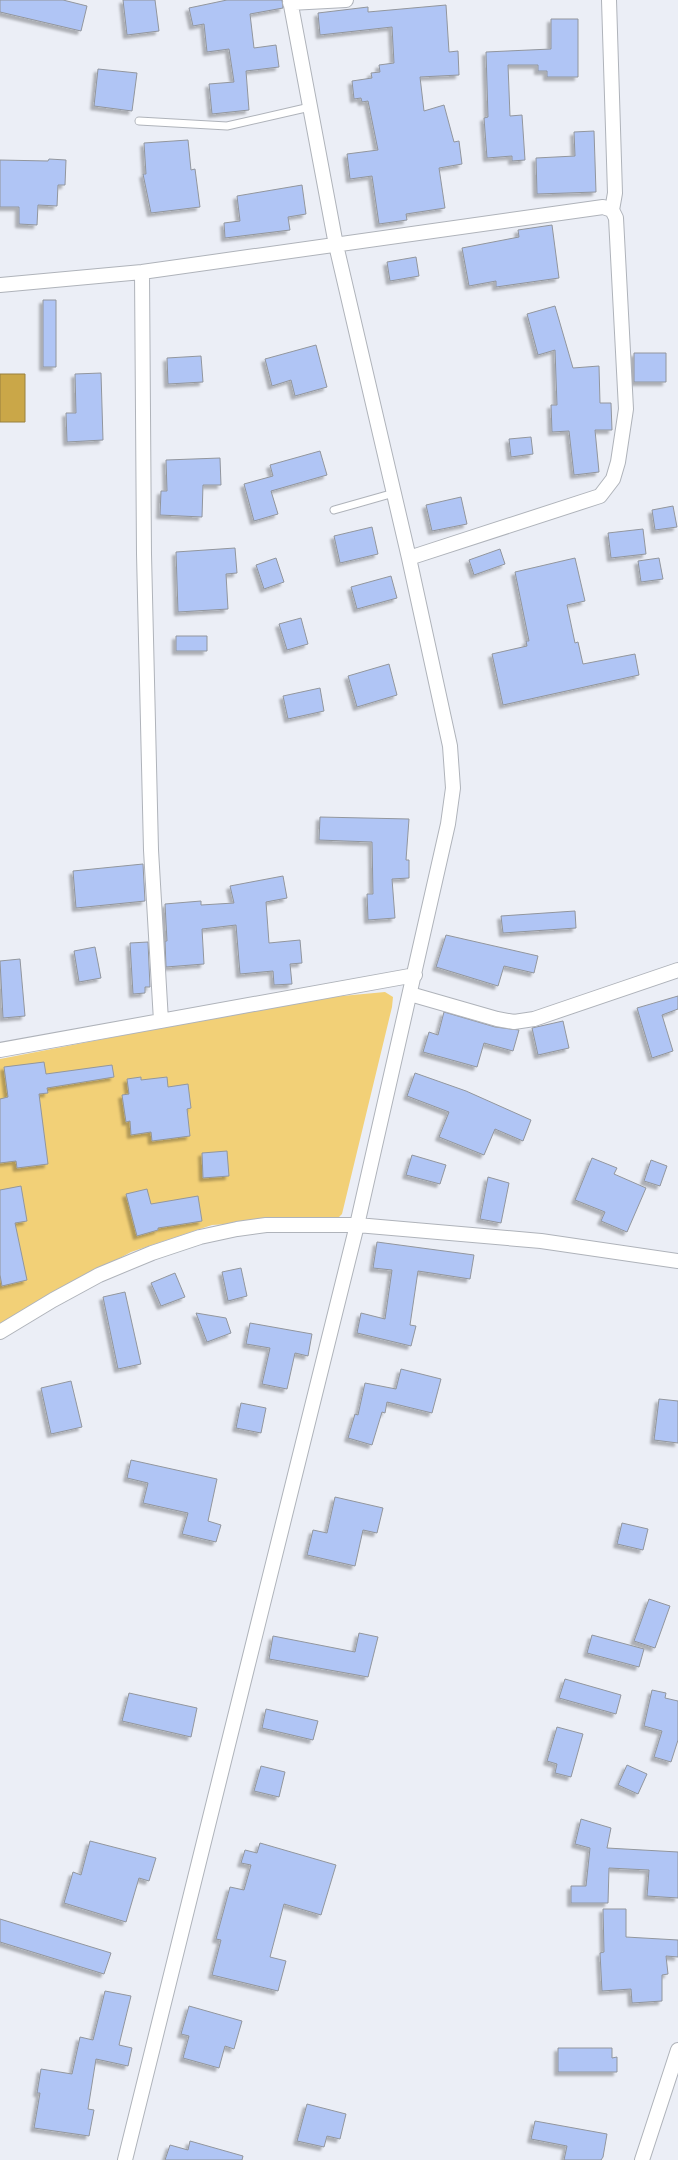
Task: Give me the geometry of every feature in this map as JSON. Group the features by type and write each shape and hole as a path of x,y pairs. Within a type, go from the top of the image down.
{"street":[{"path":"125,2160 357,1225 415,975 448,824 452,788 450,746 409,558 336,245 290,1 346,0"},
{"path":"409,558 600,496 613,479 618,462 626,409 616,218 612,210 615,193 609,0"},
{"path":"0,285 142,272 603,207 612,210"},
{"path":"142,272 144,554 151,850 161,1021"},
{"path":"410,994 498,1019 514,1022 534,1020 678,970"},
{"path":"0,1050 415,975"},
{"path":"0,1332 52,1300 99,1275 152,1252 200,1237 237,1229 266,1225 357,1225 541,1241 678,1261"},
{"path":"642,2160 678,2050"}],"lane":[{"path":"139,122 227,126 310,107"},
{"path":"334,510 394,493"}],"shaded area":[{"path":"0,374 25,374 25,422 0,422"},
{"path":"385,992 393,997 392,1007 342,1214 338,1218 212,1225 131,1252 0,1324 0,1059 310,999"}],"building":[{"path":"0,0 63,0 87,6 81,31 0,12"},
{"path":"123,0 155,0 159,31 127,35"},
{"path":"227,0 282,0 283,8 250,14 254,48 276,45 279,67 246,71 249,110 212,114 209,84 234,82 229,49 207,52 204,24 193,26 189,8"},
{"path":"446,5 449,52 458,51 459,75 420,77 424,111 444,105 454,142 459,141 462,164 439,168 445,208 406,214 407,220 379,224 372,176 350,179 347,154 378,150 368,101 362,102 361,98 354,99 352,81 372,78 371,73 380,72 379,65 394,63 392,27 320,35 318,13 368,7 368,12"},
{"path":"551,19 578,19 578,77 547,77 547,71 538,71 538,65 508,65 510,116 522,115 525,160 512,161 512,156 487,158 484,118 488,117 486,52 551,49"},
{"path":"98,69 137,73 132,111 94,106"},
{"path":"594,131 596,192 537,194 536,158 575,156 574,132"},
{"path":"188,140 191,170 195,169 200,207 151,213 143,174 146,174 144,143"},
{"path":"49,159 66,160 65,185 58,185 57,206 38,205 37,225 19,224 19,207 0,207 0,160 48,161"},
{"path":"302,185 306,214 288,217 290,230 225,238 224,223 240,221 237,196"},
{"path":"552,225 559,278 496,287 496,281 469,286 462,248 519,237 518,230"},
{"path":"416,257 419,276 390,281 387,262"},
{"path":"43,300 56,300 56,367 43,367"},
{"path":"555,306 573,368 599,366 600,403 611,403 612,430 595,430 599,472 574,475 569,431 552,432 551,405 557,405 555,350 538,355 527,314"},
{"path":"316,345 327,387 295,396 291,380 272,386 265,359"},
{"path":"634,353 666,353 666,382 634,382"},
{"path":"201,356 203,382 168,384 167,358"},
{"path":"101,373 103,440 67,442 66,413 76,413 75,374"},
{"path":"531,437 533,454 511,457 509,439"},
{"path":"320,451 327,475 271,491 278,514 254,521 244,484 273,476 270,465"},
{"path":"220,458 221,485 203,485 202,517 160,515 161,491 167,491 166,460"},
{"path":"461,497 467,524 432,531 426,505"},
{"path":"673,506 677,527 655,530 652,510"},
{"path":"372,527 378,554 340,563 334,536"},
{"path":"643,529 646,554 611,558 608,533"},
{"path":"235,548 237,573 226,574 228,609 178,612 176,552"},
{"path":"500,549 505,564 474,575 469,560"},
{"path":"276,558 284,582 264,589 256,565"},
{"path":"575,558 585,601 567,605 575,643 578,642 583,664 635,654 639,675 503,705 492,654 527,646 526,641 529,641 515,572"},
{"path":"659,558 663,579 641,582 638,561"},
{"path":"391,576 397,598 357,609 351,587"},
{"path":"301,618 308,644 287,650 279,624"},
{"path":"176,636 207,636 207,651 176,651"},
{"path":"389,664 397,695 357,707 348,676"},
{"path":"320,688 324,711 288,719 283,696"},
{"path":"320,817 409,819 406,860 409,860 409,878 392,879 395,918 368,920 367,894 373,894 372,842 319,840"},
{"path":"143,864 145,901 76,908 73,871"},
{"path":"283,876 287,898 266,902 269,943 300,940 302,963 290,964 292,984 274,985 273,971 240,974 236,925 202,929 204,964 166,967 165,941 167,941 165,904 201,901 201,905 234,903 230,886"},
{"path":"575,911 576,928 503,933 501,916"},
{"path":"446,935 538,956 534,973 504,966 498,986 436,967"},
{"path":"148,942 150,987 145,987 145,993 133,994 130,943"},
{"path":"95,947 101,978 79,982 74,951"},
{"path":"20,959 25,1016 3,1018 0,961"},
{"path":"678,996 678,1009 662,1015 673,1051 652,1058 637,1008"},
{"path":"444,1012 495,1027 519,1030 513,1051 484,1043 477,1067 423,1052 429,1032 438,1035"},
{"path":"563,1021 569,1048 538,1055 532,1028"},
{"path":"44,1062 46,1074 112,1065 114,1077 47,1088 48,1093 39,1094 48,1164 17,1168 16,1161 0,1163 0,1099 8,1097 4,1067"},
{"path":"415,1073 466,1091 531,1120 523,1141 495,1129 484,1155 439,1137 449,1112 407,1096"},
{"path":"141,1077 141,1080 167,1077 168,1087 188,1084 191,1108 187,1109 190,1136 152,1141 151,1132 131,1135 130,1121 126,1122 122,1095 129,1094 127,1079"},
{"path":"227,1151 229,1176 203,1178 202,1153"},
{"path":"412,1155 446,1165 440,1184 406,1175"},
{"path":"592,1158 617,1168 614,1174 646,1188 627,1232 601,1221 605,1212 575,1200"},
{"path":"651,1160 667,1166 660,1186 644,1181"},
{"path":"488,1177 509,1183 501,1223 480,1219"},
{"path":"21,1186 27,1221 15,1223 27,1280 2,1286 0,1275 0,1190"},
{"path":"147,1189 151,1204 198,1196 202,1221 158,1228 158,1230 137,1236 126,1194"},
{"path":"377,1242 474,1255 470,1279 418,1271 410,1325 416,1326 411,1346 357,1333 361,1313 385,1319 392,1270 373,1268"},
{"path":"241,1268 247,1296 228,1301 222,1272"},
{"path":"175,1273 185,1297 161,1306 151,1283"},
{"path":"125,1292 141,1364 118,1369 103,1297"},
{"path":"196,1313 226,1318 231,1333 207,1342"},
{"path":"250,1323 312,1334 308,1356 295,1353 287,1389 262,1384 270,1348 246,1344"},
{"path":"401,1369 441,1379 432,1413 387,1402 385,1413 382,1412 372,1445 348,1438 355,1414 358,1415 365,1383 396,1389"},
{"path":"71,1381 82,1427 51,1434 41,1388"},
{"path":"659,1399 678,1401 678,1443 654,1440"},
{"path":"241,1403 266,1408 261,1433 236,1428"},
{"path":"131,1460 217,1479 208,1521 221,1525 216,1542 182,1534 188,1513 143,1503 148,1483 127,1478"},
{"path":"335,1497 383,1508 377,1533 363,1530 355,1566 307,1555 313,1530 327,1533"},
{"path":"622,1523 648,1529 643,1550 617,1544"},
{"path":"649,1599 670,1606 655,1648 634,1641"},
{"path":"359,1633 378,1637 368,1677 269,1659 273,1636 355,1652"},
{"path":"592,1635 644,1649 639,1667 587,1653"},
{"path":"565,1679 621,1695 616,1714 559,1698"},
{"path":"652,1690 666,1693 665,1698 678,1701 678,1740 671,1762 654,1757 662,1731 644,1726"},
{"path":"129,1693 197,1708 191,1737 122,1721"},
{"path":"266,1709 318,1721 313,1740 262,1728"},
{"path":"557,1727 583,1734 571,1777 555,1773 557,1764 547,1761"},
{"path":"627,1765 647,1774 638,1794 618,1785"},
{"path":"261,1766 285,1772 279,1797 254,1791"},
{"path":"581,1819 611,1828 607,1848 678,1852 678,1898 647,1896 649,1870 609,1868 608,1903 571,1903 571,1886 586,1886 590,1848 575,1844"},
{"path":"90,1841 156,1858 149,1881 139,1878 126,1922 64,1903 73,1872 81,1875"},
{"path":"260,1843 336,1865 321,1915 284,1904 270,1957 286,1961 278,1991 212,1975 221,1940 216,1939 230,1887 244,1890 251,1865 241,1863 245,1850 257,1853"},
{"path":"603,1909 626,1909 626,1937 678,1940 678,1957 666,1956 668,1974 662,1975 662,2001 632,2003 631,1989 602,1991 600,1953 604,1952"},
{"path":"0,1919 111,1953 104,1974 0,1942"},
{"path":"105,1991 131,1996 119,2045 132,2048 128,2066 96,2059 88,2109 94,2110 89,2136 34,2128 40,2093 37,2093 41,2069 72,2074 80,2037 93,2040"},
{"path":"189,2006 242,2021 234,2049 225,2046 219,2068 183,2058 189,2036 181,2034"},
{"path":"558,2048 612,2048 612,2058 617,2057 617,2072 558,2072"},
{"path":"307,2104 346,2114 340,2139 327,2136 324,2147 297,2141"},
{"path":"535,2121 607,2134 603,2157 601,2160 564,2160 567,2146 531,2139"},
{"path":"190,2141 243,2156 242,2160 165,2160 170,2145 188,2150"}]}
